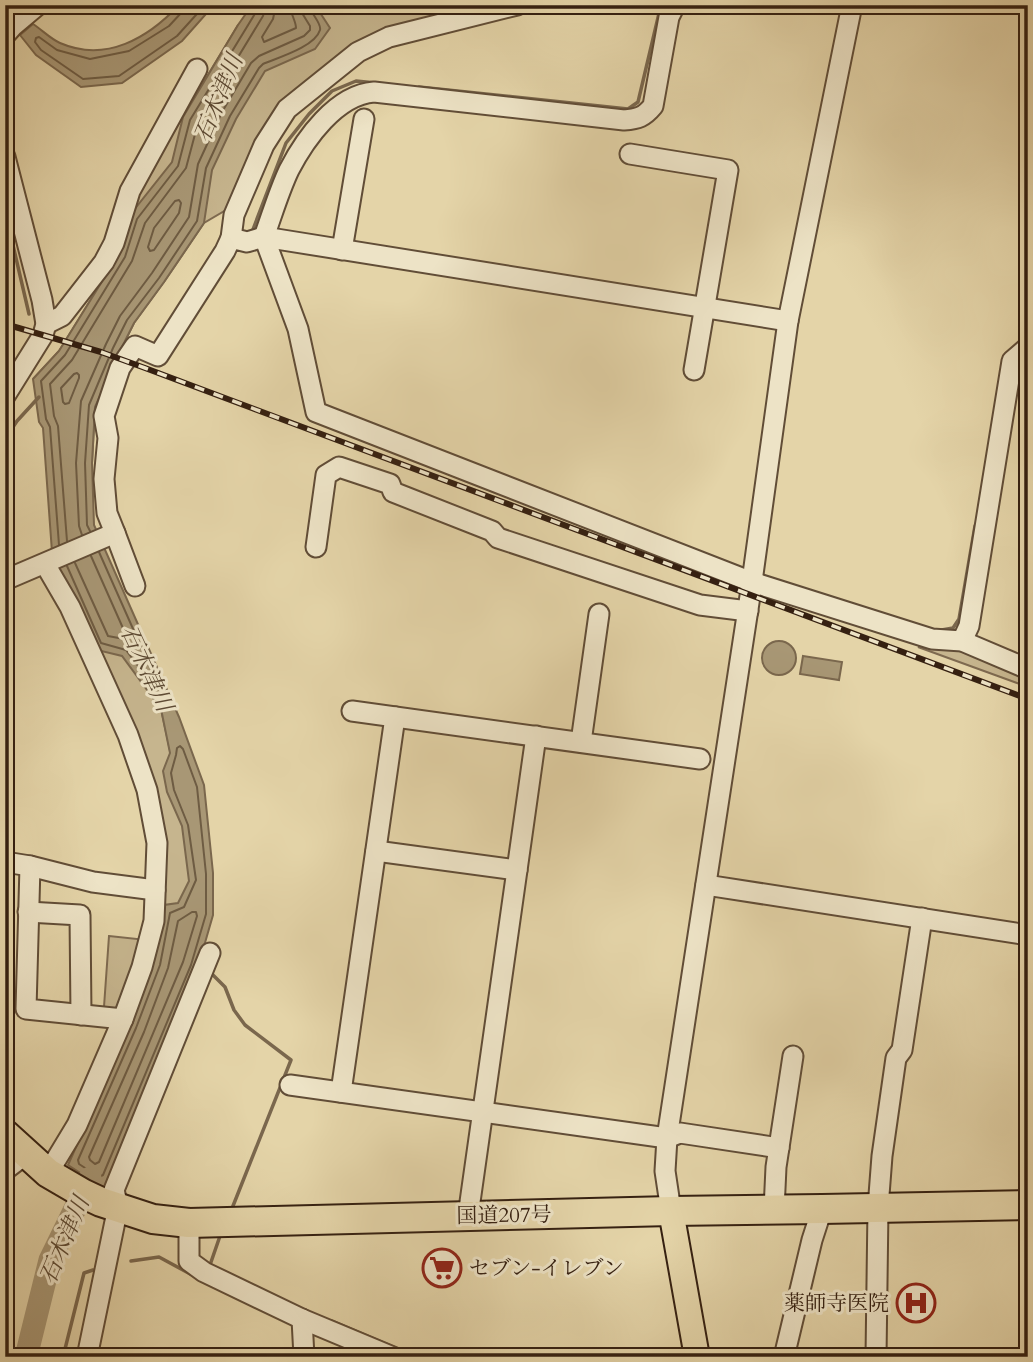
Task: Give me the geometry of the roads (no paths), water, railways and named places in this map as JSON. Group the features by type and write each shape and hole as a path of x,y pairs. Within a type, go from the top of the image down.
{"highway":[{"name":"国道207号","path":"5,1134 16,1162 52,1176 109,1205 153,1219 190,1223 671,1210 1028,1205"}],"main road":[{"path":"671,1210 696,1357"}],"street":[{"path":"135,586 110,535 104,480 108,438 104,416 120,368 135,346 158,356 225,251 232,238 234,215 264,145 287,109 358,52 388,37 517,5"},
{"path":"675,5 669,17 653,106 639,119 624,120 374,92 363,93 341,104 314,130 289,170 264,237 298,329 316,412 752,582 932,639 962,641 1028,669"},
{"path":"671,1210 665,1171 667,1138 748,611 788,321 852,5"},
{"path":"5,34 35,6"},
{"path":"46,324 62,316 104,261 114,243 130,191 197,69"},
{"path":"342,250 364,119"},
{"path":"630,154 727,170 695,370"},
{"path":"5,157 46,324 43,335 5,396"},
{"path":"232,238 247,242 264,237 788,321"},
{"path":"962,641 969,626 1013,361 1028,347"},
{"path":"316,547 326,475 339,467 390,484 393,492 492,531 498,538 700,605 748,611"},
{"path":"5,580 110,535"},
{"path":"48,563 128,735 147,790 157,843 154,920 142,967 77,1125 52,1176"},
{"path":"581,742 599,614"},
{"path":"352,711 700,759"},
{"path":"341,1092 395,717"},
{"path":"468,1216 536,736"},
{"path":"376,851 517,870"},
{"path":"5,862 93,882 155,890"},
{"path":"30,866 26,1009 122,1019"},
{"path":"706,885 1028,935"},
{"path":"28,912 80,915 81,1015"},
{"path":"876,1357 878,1208 882,1156 896,1058 902,1050 922,918"},
{"path":"87,1357 109,1205 210,953"},
{"path":"774,1210 776,1167 793,1056"},
{"path":"290,1085 667,1138 680,1133 779,1148"},
{"path":"784,1357 822,1209"},
{"path":"190,1223 189,1261 204,1272 302,1320 393,1357"},
{"path":"302,1320 304,1357"}],"water":[{"path":"179,5 214,5 182,41 122,83 81,87 36,55 20,35 33,24 57,41 77,48 110,48 140,37"},
{"path":"252,5 315,5 330,28 315,49 265,71 236,119 212,170 204,223 134,323 95,407 92,463 94,525 179,717 204,785 213,873 213,915 198,967 105,1189 68,1165 130,1026 153,963 164,905 178,903 189,881 182,826 167,792 163,771 170,753 161,709 122,656 97,650 52,552 43,428 39,422 33,379 59,351 119,254 130,215 172,162 183,117"},
{"path":"779,641 791,646 796,658 791,670 779,675 767,670 762,658 767,646"},
{"path":"803,656 842,662 839,680 800,674"}],"waterway":[{"path":"5,10 10,5"},
{"path":"419,87 628,109 638,102 661,5"},
{"path":"252,232 286,143 309,114 332,91 356,81 376,83"},
{"path":"5,211 29,314"},
{"path":"1020,342 1028,330"},
{"path":"5,439 39,397"},
{"path":"936,631 953,628 959,619 975,526"},
{"path":"211,973 225,987 234,1010 245,1025 291,1060 231,1211"},
{"name":"石木津川","path":"26,1357 50,1260 90,1178"},
{"path":"211,1265 220,1236"},
{"path":"131,1261 159,1257 194,1276"},
{"path":"63,1357 84,1273 93,1270"},
{"path":"332,1321 417,1357"}],"railway":[{"path":"5,324 145,368 1028,699"}],"place":[{"name":"セブン-イレブン","path":"442,1268"},
{"name":"薬師寺医院","path":"916,1303"}]}
